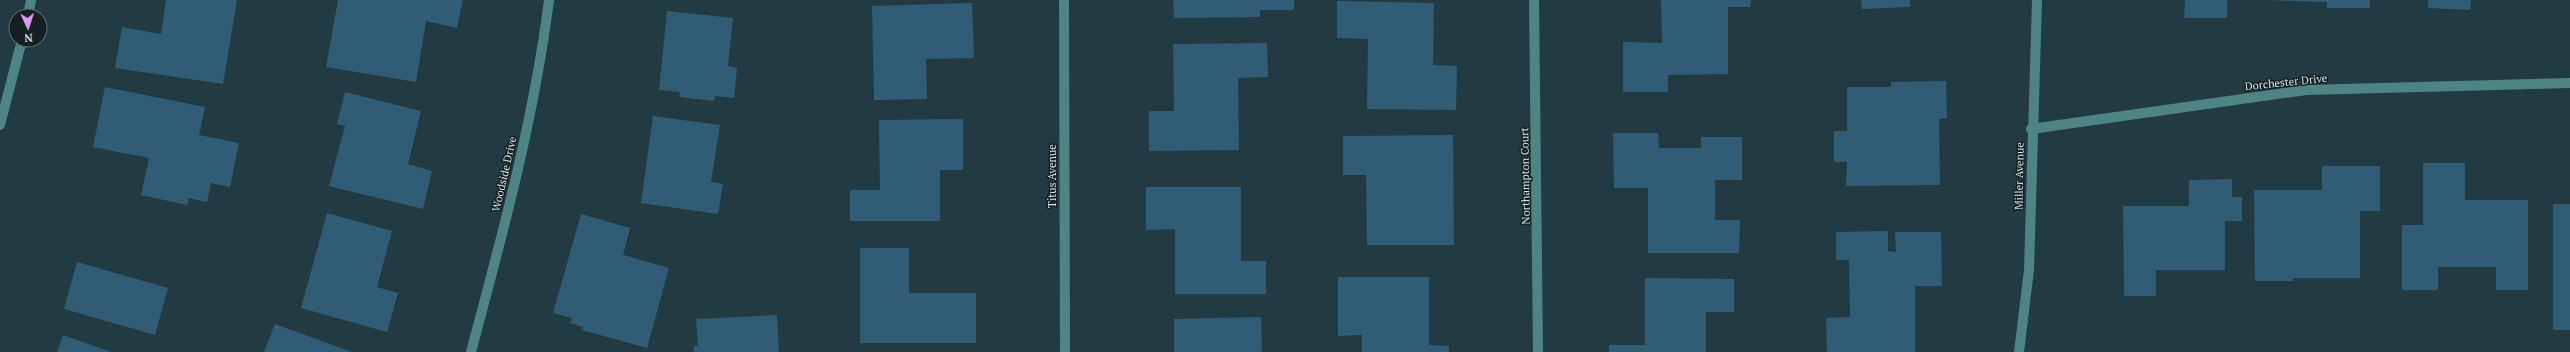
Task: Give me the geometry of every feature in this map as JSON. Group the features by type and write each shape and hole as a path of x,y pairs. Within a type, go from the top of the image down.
{"street":[{"name":"Woodside Drive","path":"472,352 517,175 542,51 549,0"},
{"name":"Titus Avenue","path":"1064,0 1064,352"},
{"name":"Northampton Court","path":"1534,0 1538,352"},
{"name":"Miller Avenue","path":"2019,352 2029,270 2031,129 2037,0"},
{"path":"0,125 20,48"},
{"name":"Dorchester Drive","path":"2031,129 2306,90 2570,83"}],"building":[{"path":"166,0 237,0 223,84 115,68 122,27 161,34"},
{"path":"338,0 463,0 457,28 426,21 416,82 326,67"},
{"path":"1173,0 1294,0 1294,10 1260,10 1260,17 1174,18"},
{"path":"1661,0 1751,0 1750,7 1728,7 1728,74 1668,75 1668,92 1623,92 1623,42 1662,43"},
{"path":"1861,0 1910,0 1910,7 1862,9"},
{"path":"2185,0 2227,0 2227,18 2184,18"},
{"path":"2262,0 2370,0 2370,8 2327,8 2327,2"},
{"path":"2428,0 2471,0 2470,10 2428,8"},
{"path":"1337,1 1434,3 1433,65 1457,66 1456,110 1367,109 1368,39 1337,38"},
{"path":"972,3 974,58 926,59 927,99 874,100 872,6"},
{"path":"667,11 733,18 728,66 737,68 734,98 715,96 714,101 679,97 680,92 659,90"},
{"path":"1267,43 1268,77 1238,78 1239,150 1149,151 1149,111 1174,111 1173,44"},
{"path":"1946,81 1947,118 1939,119 1940,185 1846,186 1847,162 1834,162 1834,131 1847,131 1847,87 1891,87 1891,82"},
{"path":"105,87 205,107 199,135 239,143 230,187 211,183 207,202 189,198 187,205 141,195 149,158 93,147"},
{"path":"345,92 421,111 408,164 432,171 423,209 329,186 345,126 337,124"},
{"path":"653,116 720,125 711,182 723,184 718,214 641,203"},
{"path":"963,119 963,170 940,170 940,221 850,221 850,190 880,190 879,120"},
{"path":"1613,133 1658,133 1659,148 1701,148 1701,137 1742,137 1742,180 1715,180 1715,220 1740,220 1739,253 1648,253 1648,188 1614,188"},
{"path":"1453,135 1454,245 1367,245 1366,175 1343,175 1343,136"},
{"path":"2423,163 2465,163 2465,200 2528,200 2528,290 2496,290 2496,267 2438,267 2438,290 2402,290 2402,225 2423,225"},
{"path":"2322,166 2380,166 2380,211 2360,211 2360,278 2293,278 2293,281 2255,281 2254,190 2322,190"},
{"path":"2232,179 2232,197 2242,197 2242,221 2225,221 2225,270 2156,270 2156,296 2124,296 2123,206 2189,206 2189,180"},
{"path":"1146,187 1241,187 1241,261 1266,261 1266,294 1175,294 1175,229 1146,230"},
{"path":"2553,204 2570,204 2570,330 2553,330"},
{"path":"327,213 392,231 377,287 398,293 387,332 301,308"},
{"path":"581,214 630,228 623,255 669,268 647,348 582,330 583,327 570,323 572,318 553,313"},
{"path":"1888,231 1888,251 1896,252 1895,232 1941,232 1942,286 1915,286 1915,352 1827,352 1826,318 1850,317 1849,260 1836,260 1836,232"},
{"path":"860,248 909,248 909,293 976,293 976,343 860,343"},
{"path":"77,262 168,288 155,335 64,309"},
{"path":"1338,277 1429,277 1429,345 1449,346 1449,352 1362,352 1362,335 1338,336"},
{"path":"1645,278 1734,279 1734,312 1706,312 1706,352 1609,352 1609,345 1645,345"},
{"path":"777,315 779,352 694,352 694,346 698,346 696,319"},
{"path":"1261,317 1262,352 1174,352 1174,319"},
{"path":"275,324 352,352 264,352"},
{"path":"63,335 111,352 57,352"}]}
